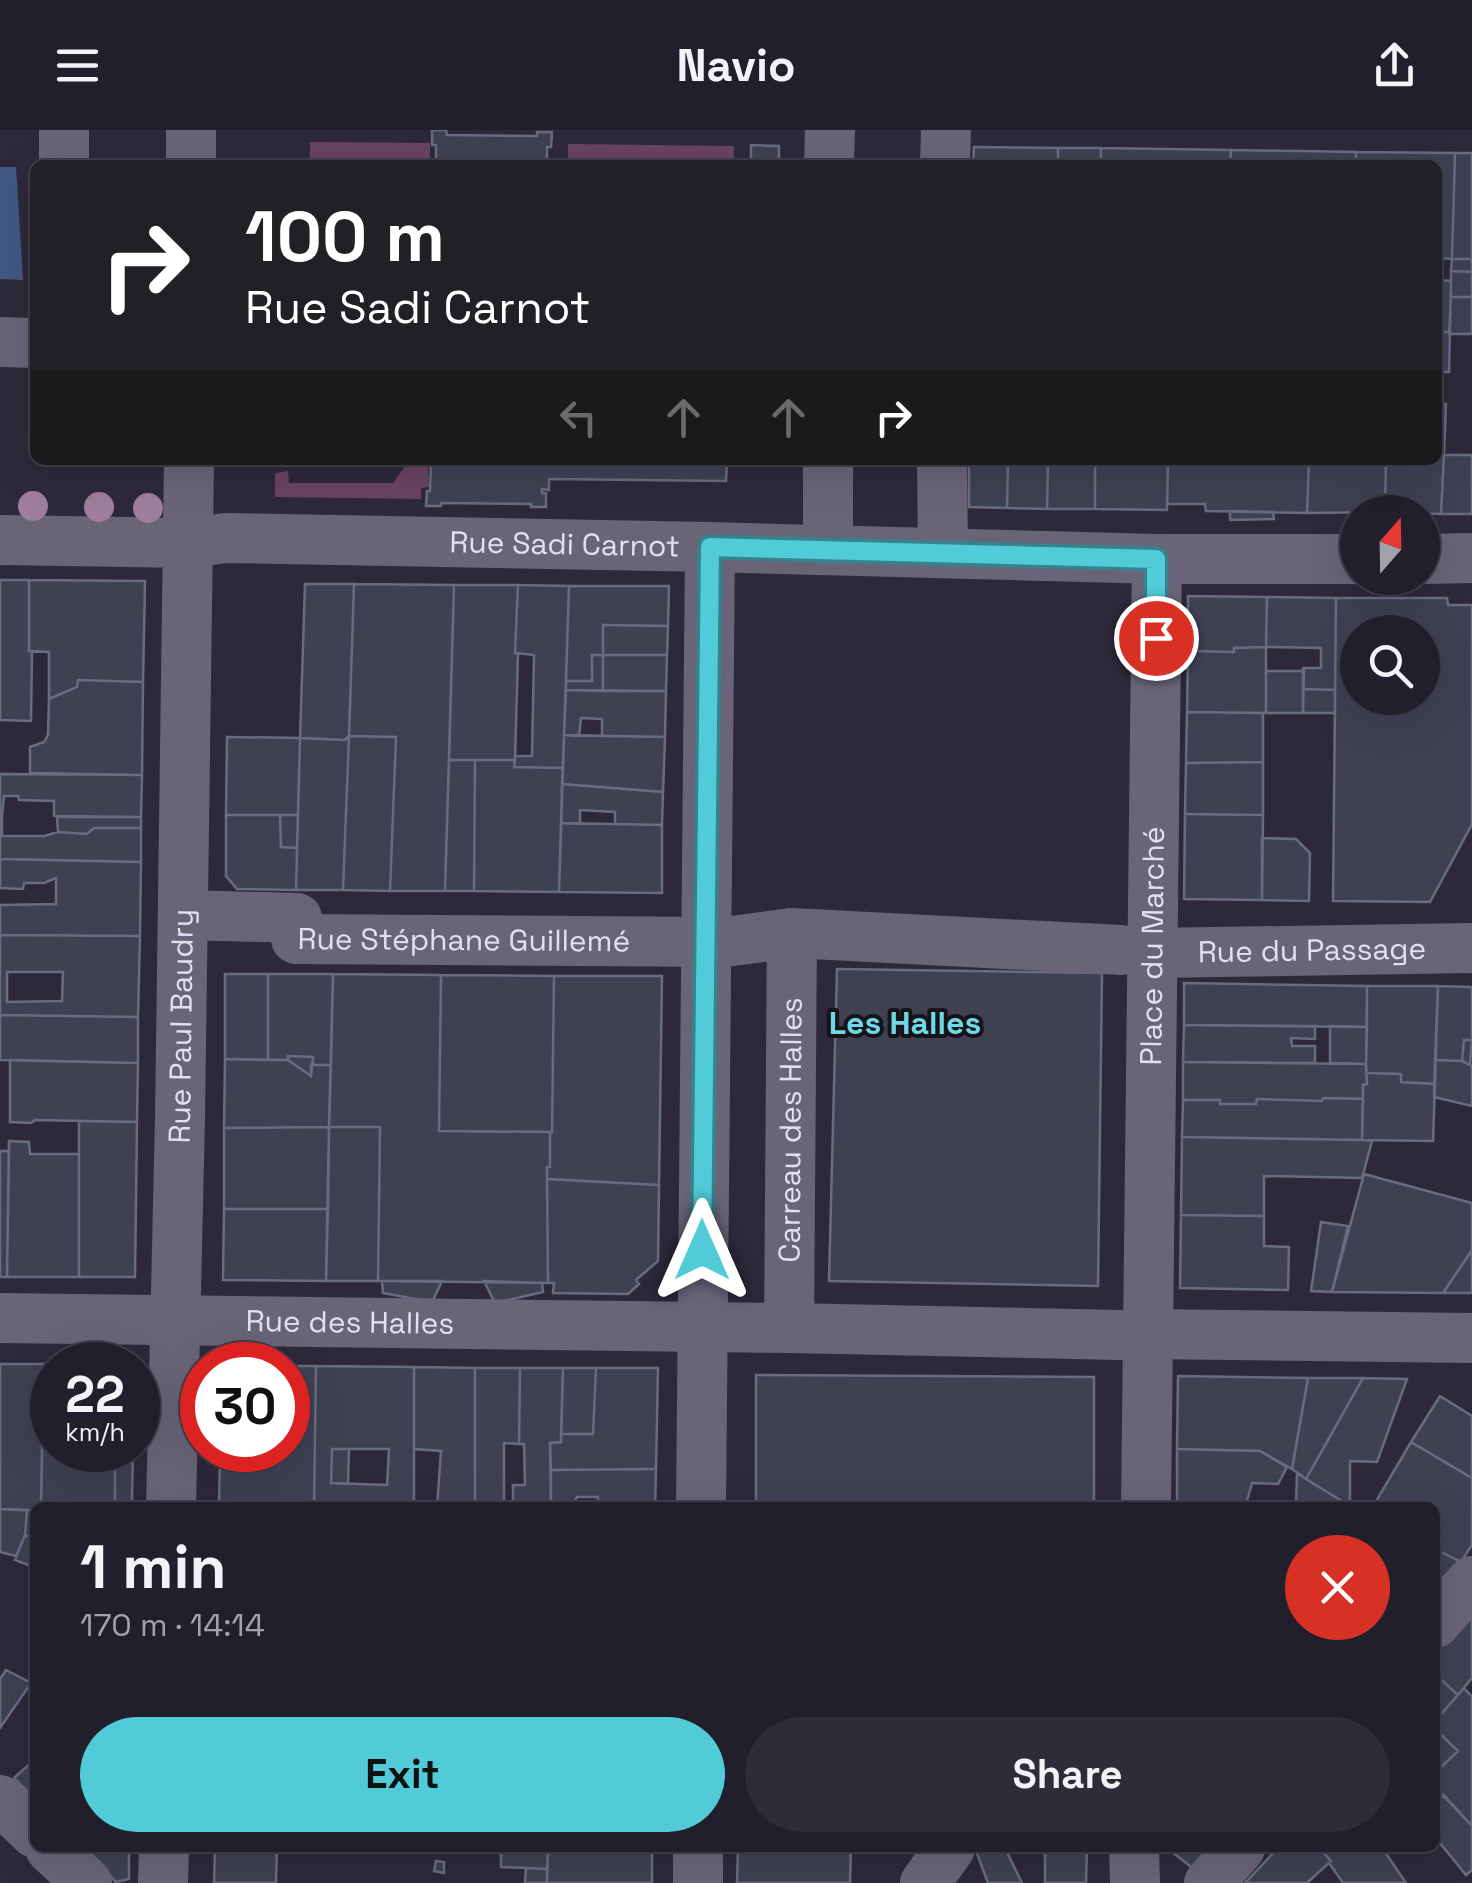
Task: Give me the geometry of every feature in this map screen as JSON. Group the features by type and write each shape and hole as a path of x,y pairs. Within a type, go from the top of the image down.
{"street":[{"path":"64,130 64,160"},
{"path":"190,160 191,130"},
{"path":"830,130 830,160"},
{"path":"0,342 30,343"},
{"name":"Rue Paul Baudry","path":"172,1502 190,465"},
{"path":"828,465 828,550"},
{"path":"942,465 943,553"},
{"name":"Rue Sadi Carnot","path":"0,540 190,542 226,538 1156,559 1340,558"},
{"path":"701,1502 710,547"},
{"path":"1440,558 1472,558"},
{"name":"Place du Marché","path":"1146,1502 1134,1334 1137,952 1156,559"},
{"name":"Rue Stéphane Guillemé","path":"184,916 297,918 296,938 380,956 706,941"},
{"path":"706,941 792,934 1137,952"},
{"name":"Carreau des Halles","path":"789,1328 792,934"},
{"name":"Rue du Passage","path":"1137,952 1472,948"},
{"name":"Rue des Halles","path":"0,1318 702,1328"},
{"path":"702,1328 1472,1338"},
{"path":"1440,1618 1472,1581"},
{"path":"0,1800 30,1829"},
{"path":"54,1852 87,1883"},
{"path":"163,1883 164,1852"},
{"path":"698,1852 698,1883"},
{"path":"925,1883 947,1852"},
{"path":"1134,1852 1135,1883"},
{"path":"1209,1883 1236,1852"}],"shaded area":[{"path":"310,142 430,143 430,160 310,160"},
{"path":"568,144 734,146 734,160 568,160"},
{"path":"406,465 428,466 429,487 421,488 421,499 275,497 275,473 288,471 289,483 393,483"}],"water":[{"path":"0,167 16,167 23,280 0,279"}],"building":[{"path":"432,130 446,130 447,135 537,136 537,132 552,132 547,160 436,160 436,145 432,145"},
{"path":"751,145 779,146 779,160 751,160"},
{"path":"974,147 1058,148 1058,160 973,160"},
{"path":"1058,148 1101,148 1101,160 1058,160"},
{"path":"1101,148 1231,150 1230,160 1101,160"},
{"path":"1231,150 1356,152 1356,160 1230,160"},
{"path":"1356,152 1455,153 1452,259 1442,258 1442,160 1356,160"},
{"path":"1455,153 1472,153 1472,259 1452,259"},
{"path":"1452,259 1472,259 1472,272 1451,271"},
{"path":"1451,271 1472,272 1472,297 1451,297"},
{"path":"1442,280 1451,281 1450,332 1442,332"},
{"path":"1451,297 1472,297 1472,334 1449,334"},
{"path":"1442,332 1450,332 1449,372 1442,372"},
{"path":"1442,404 1446,404 1442,431"},
{"path":"1445,431 1441,514 1440,495 1385,495 1386,465 1442,465"},
{"path":"1444,455 1472,455 1472,514 1441,514"},
{"path":"431,465 727,465 726,481 549,479 549,490 542,489 546,493 546,507 441,503 426,506"},
{"path":"969,465 1008,465 1007,508 969,507"},
{"path":"1008,465 1048,465 1047,509 1007,508"},
{"path":"1048,465 1095,465 1095,509 1047,509"},
{"path":"1095,465 1168,465 1167,510 1095,509"},
{"path":"1168,465 1309,465 1307,513 1206,511 1205,504 1167,504"},
{"path":"1309,465 1386,465 1385,495 1340,495 1340,513 1307,513"},
{"path":"1230,511 1273,512 1274,519 1230,520"},
{"path":"0,580 29,580 31,721 0,720"},
{"path":"29,580 145,581 143,682 78,680 77,687 49,699 49,652 29,651"},
{"path":"305,584 354,584 349,736 345,740 300,738"},
{"path":"354,584 454,585 445,891 390,891 396,737 349,736"},
{"path":"454,585 518,585 515,760 449,760"},
{"path":"518,585 569,586 563,768 514,767 515,756 532,756 534,655 515,653"},
{"path":"569,586 669,586 668,626 603,625 603,655 592,655 592,681 566,681"},
{"path":"1188,596 1267,597 1266,647 1234,648 1234,652 1188,651"},
{"path":"1267,597 1336,598 1335,690 1303,689 1303,668 1321,668 1321,648 1266,647"},
{"path":"1336,598 1447,598 1448,605 1472,605 1472,824 1430,902 1333,901"},
{"path":"603,625 668,626 667,655 603,655"},
{"path":"1266,647 1266,713 1187,712 1188,651 1234,652 1234,648"},
{"path":"592,655 603,655 603,691 566,690 566,681 592,681"},
{"path":"603,655 667,655 666,691 603,691"},
{"path":"1266,671 1304,671 1303,713 1266,713"},
{"path":"78,680 143,682 142,775 30,773 30,747 44,742 48,735 49,699 77,687"},
{"path":"1303,689 1335,690 1335,713 1303,713"},
{"path":"566,690 666,691 665,737 602,736 602,719 581,718 579,736 564,735"},
{"path":"1187,712 1263,713 1263,762 1186,763"},
{"path":"564,735 665,737 663,792 562,784"},
{"path":"349,736 343,890 296,890 300,738 345,740"},
{"path":"349,736 396,737 390,891 343,890"},
{"path":"227,737 300,738 298,815 226,815"},
{"path":"449,760 475,760 474,891 445,891"},
{"path":"475,760 515,760 514,767 563,768 559,892 474,891"},
{"path":"1263,762 1263,815 1185,814 1186,763"},
{"path":"0,774 142,775 141,817 54,816 54,801 19,800 18,796 4,796 0,816"},
{"path":"562,784 663,792 662,825 615,824 615,812 580,810 580,824 561,823"},
{"path":"1185,814 1263,815 1262,900 1184,899"},
{"path":"226,815 280,815 281,847 297,848 296,890 237,889 226,876"},
{"path":"280,815 298,815 297,848 281,847"},
{"path":"0,816 2,836 141,828 141,862 0,859"},
{"path":"57,817 141,817 141,828 94,828 87,834 58,832"},
{"path":"561,823 662,825 662,893 559,892"},
{"path":"1262,838 1296,839 1310,853 1309,901 1262,900"},
{"path":"0,859 141,862 140,936 0,935 0,905 56,904 56,878 44,883 24,883 23,889 0,888"},
{"path":"0,935 140,936 138,1017 0,1015","holes":["7,972 63,972 62,1001 7,1002"]},
{"path":"837,969 1102,973 1098,1286 829,1281"},
{"path":"225,974 268,974 268,1060 225,1059"},
{"path":"268,974 333,974 331,1065 313,1065 313,1057 268,1060"},
{"path":"333,974 441,975 439,1131 550,1132 548,1283 378,1281 380,1127 329,1127"},
{"path":"441,975 554,976 552,1132 439,1131"},
{"path":"554,976 662,976 659,1185 547,1179 552,1132"},
{"path":"1184,983 1367,986 1367,1027 1184,1025"},
{"path":"1367,986 1438,986 1435,1084 1401,1082 1401,1074 1366,1073"},
{"path":"1438,986 1472,987 1472,1040 1464,1040 1462,1061 1435,1060"},
{"path":"0,1015 138,1017 138,1063 0,1060"},
{"path":"1184,1025 1315,1026 1315,1039 1291,1038 1292,1046 1315,1046 1315,1063 1183,1062"},
{"path":"1330,1026 1367,1027 1366,1064 1330,1063"},
{"path":"1464,1040 1472,1040 1470,1065 1462,1061"},
{"path":"288,1056 313,1057 311,1076 288,1060"},
{"path":"225,1059 288,1060 311,1076 311,1065 331,1065 329,1127 224,1128"},
{"path":"10,1060 138,1063 137,1122 10,1122"},
{"path":"1435,1060 1462,1061 1472,1066 1472,1106 1434,1097"},
{"path":"1183,1062 1366,1064 1367,1084 1363,1085 1363,1099 1257,1099 1256,1104 1183,1100"},
{"path":"1366,1073 1401,1074 1401,1082 1435,1084 1433,1141 1362,1140"},
{"path":"1257,1099 1363,1099 1362,1140 1182,1137 1183,1100 1256,1104"},
{"path":"79,1121 137,1122 135,1277 79,1277"},
{"path":"329,1127 328,1209 224,1209 224,1128"},
{"path":"329,1127 380,1127 378,1281 326,1281"},
{"path":"1182,1137 1372,1141 1362,1178 1264,1176 1264,1216 1181,1215"},
{"path":"9,1141 29,1142 30,1154 79,1154 79,1277 7,1277"},
{"path":"0,1151 9,1151 7,1277 0,1277"},
{"path":"1364,1174 1472,1203 1472,1250 1443,1293 1332,1292"},
{"path":"547,1179 659,1185 658,1261 636,1280 639,1284 628,1294 553,1293 554,1283 548,1283"},
{"path":"224,1209 328,1209 326,1281 223,1280"},
{"path":"1181,1215 1264,1216 1264,1246 1289,1247 1288,1290 1180,1288"},
{"path":"1321,1222 1348,1226 1332,1292 1311,1291"},
{"path":"1472,1250 1472,1293 1443,1293"},
{"path":"382,1281 442,1281 432,1302 383,1293"},
{"path":"484,1281 542,1283 543,1292 495,1303"},
{"path":"0,1364 30,1364 30,1472 42,1472 41,1502 30,1502 30,1511 0,1509"},
{"path":"310,1366 316,1366 314,1502 219,1502 220,1472 310,1472"},
{"path":"316,1366 414,1367 414,1502 314,1502","holes":["332,1449 389,1449 387,1485 331,1483"]},
{"path":"414,1367 475,1368 475,1502 437,1502 441,1451 414,1449"},
{"path":"475,1368 520,1368 519,1444 504,1443 504,1502 475,1502"},
{"path":"520,1368 563,1368 561,1442 550,1443 551,1502 513,1502 513,1485 525,1485 524,1444 519,1444"},
{"path":"563,1368 596,1368 593,1434 561,1434"},
{"path":"596,1368 658,1368 656,1469 551,1470 550,1443 561,1442 561,1434 593,1434"},
{"path":"756,1375 1094,1377 1094,1502 756,1502"},
{"path":"1178,1376 1308,1378 1292,1469 1260,1451 1177,1449"},
{"path":"1308,1378 1363,1378 1306,1479 1292,1469"},
{"path":"1363,1378 1407,1379 1377,1462 1350,1461 1350,1502 1343,1502 1306,1479"},
{"path":"1440,1396 1472,1416 1472,1478 1411,1442"},
{"path":"1411,1442 1472,1478 1472,1545 1461,1562 1440,1552 1440,1502 1376,1502"},
{"path":"332,1449 349,1449 348,1484 331,1483"},
{"path":"1177,1449 1260,1451 1287,1467 1278,1484 1252,1483 1247,1502 1177,1502"},
{"path":"656,1469 655,1502 598,1502 598,1497 577,1497 574,1502 551,1502 551,1470"},
{"path":"42,1472 115,1472 115,1502 41,1502"},
{"path":"115,1472 133,1472 132,1502 115,1502"},
{"path":"1297,1473 1343,1502 1296,1502"},
{"path":"0,1509 27,1510 25,1535 16,1556 0,1552"},
{"path":"27,1510 30,1510 30,1537 25,1535"},
{"path":"25,1535 30,1537 28,1565 15,1560"},
{"path":"1440,1552 1461,1562 1440,1590"},
{"path":"1472,1599 1472,1678 1458,1695 1440,1679 1440,1640"},
{"path":"6,1670 30,1684 0,1728 0,1679"},
{"path":"1440,1679 1458,1695 1440,1715"},
{"path":"1464,1688 1472,1697 1472,1826 1440,1792 1440,1768 1458,1751 1440,1734 1440,1715"},
{"path":"1440,1734 1458,1751 1440,1768"},
{"path":"30,1764 30,1794 14,1778"},
{"path":"1444,1795 1472,1826 1472,1870 1466,1875 1440,1843 1440,1799"},
{"path":"87,1852 129,1852 129,1879 116,1882"},
{"path":"215,1852 277,1852 276,1883 214,1883"},
{"path":"501,1852 548,1852 547,1869 501,1867"},
{"path":"548,1852 652,1852 652,1883 547,1883"},
{"path":"738,1852 851,1852 850,1883 737,1883"},
{"path":"976,1852 1007,1852 1022,1883 988,1883"},
{"path":"1045,1852 1087,1852 1086,1883 1045,1883"},
{"path":"1172,1852 1218,1852 1199,1873"},
{"path":"1274,1852 1323,1852 1331,1861 1307,1883 1245,1883"},
{"path":"1323,1852 1385,1852 1406,1883 1343,1883"},
{"path":"436,1861 444,1862 444,1873 434,1871"},
{"path":"526,1868 547,1869 547,1883 525,1883"}],"district":[{"name":"Les Halles","path":"905,1023"}],"route":[{"path":"702,1250 710,547 1156,559 1156,638"}]}
